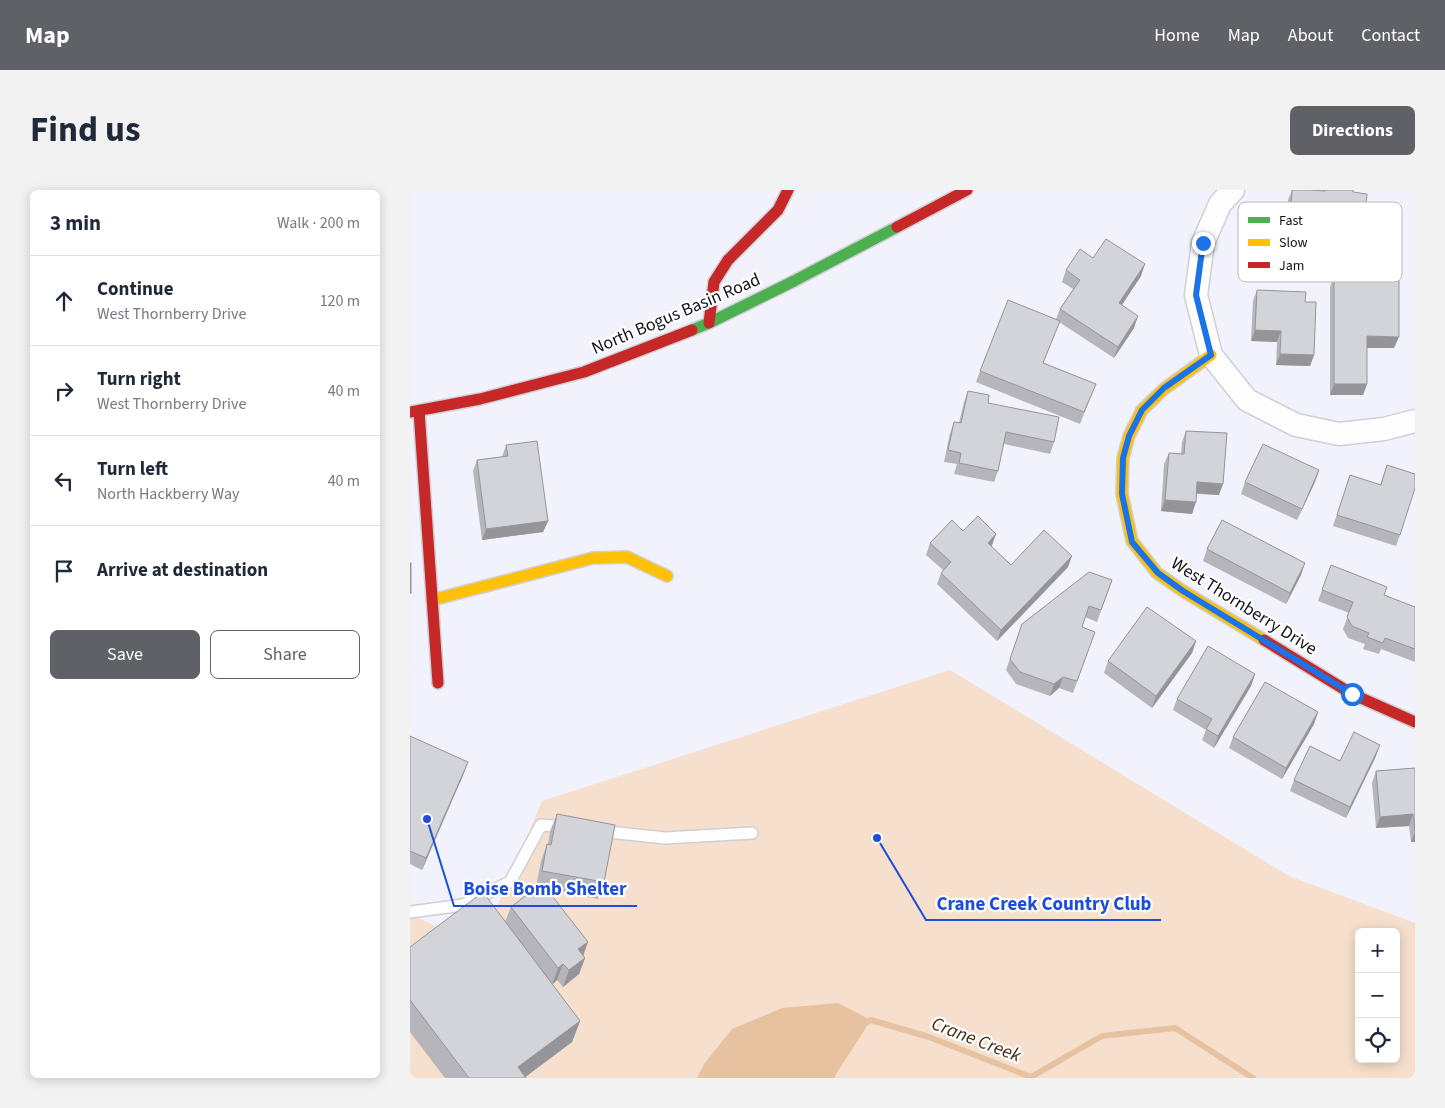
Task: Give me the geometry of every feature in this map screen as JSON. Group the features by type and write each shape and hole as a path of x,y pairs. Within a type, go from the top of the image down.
{"street":[{"path":"709,323 714,282 728,260 778,210 788,190"},
{"name":"North Bogus Basin Road","path":"415,411 480,399 584,372 709,323 794,282 967,190"},
{"path":"1233,190 1220,204 1203,243 1196,295 1211,355 1247,400 1296,425 1339,434 1384,430 1415,421"},
{"name":"West Thornberry Drive","path":"1211,355 1164,388 1142,410 1129,436 1123,458 1122,494 1132,542 1158,573 1183,591 1352,694 1415,722"},
{"path":"415,411 438,683"},
{"path":"432,600 593,558 627,557 667,576"}],"lane":[{"path":"410,912 463,905 510,882 542,825 665,838 752,833"}],"shaded area":[{"path":"950,670 1289,876 1415,923 1415,1078 410,1078 410,914 480,947 542,801"},
{"path":"838,1003 871,1020 835,1078 697,1078 704,1064 732,1029 782,1008"}],"building":[{"path":"1292,190 1353,190 1353,192 1367,194 1366,202 1291,202"},
{"path":"1106,239 1145,264 1119,303 1138,316 1118,347 1060,309 1080,280 1066,270 1080,249 1093,258"},
{"path":"1334,282 1399,282 1399,337 1367,336 1367,384 1334,384"},
{"path":"1257,290 1306,292 1305,302 1316,302 1314,355 1280,354 1281,331 1255,330"},
{"path":"1008,300 1060,321 1043,363 1096,384 1084,412 980,371"},
{"path":"968,391 989,395 988,403 1059,417 1054,442 1006,432 998,471 959,463 961,453 948,450 954,422 961,423"},
{"path":"1186,431 1227,433 1223,484 1197,482 1196,502 1165,500 1169,453 1184,454"},
{"path":"537,441 548,521 486,529 477,460 508,456 506,445"},
{"path":"1263,444 1319,470 1302,509 1245,482"},
{"path":"1387,465 1415,474 1415,488 1400,535 1337,515 1350,475 1381,485"},
{"path":"978,516 996,534 988,543 1011,565 1044,530 1072,556 1001,630 941,573 951,562 930,543 952,520 963,531"},
{"path":"1222,520 1305,563 1290,593 1207,549"},
{"path":"411,563 411,593 410,593"},
{"path":"1331,565 1387,587 1384,595 1415,607 1415,649 1385,638 1383,643 1367,637 1369,633 1352,626 1347,617 1353,602 1322,590"},
{"path":"1089,572 1112,580 1101,610 1089,606 1082,627 1095,632 1077,681 1063,677 1054,684 1020,672 1010,659 1022,624"},
{"path":"1147,607 1196,641 1156,696 1108,661"},
{"path":"1208,646 1255,674 1218,736 1206,729 1212,719 1177,699"},
{"path":"1265,682 1318,712 1286,768 1233,737"},
{"path":"1354,732 1380,745 1350,807 1294,780 1310,746 1340,761"},
{"path":"410,736 468,762 426,858 410,851"},
{"path":"1415,768 1415,831 1413,814 1380,817 1376,771"},
{"path":"557,814 615,825 604,882 542,871 547,844 551,845"},
{"path":"542,883 588,942 578,949 585,958 569,970 563,964 558,968 511,907"},
{"path":"483,892 580,1021 518,1067 526,1078 469,1078 410,1000 410,947"}],"waterway":[{"name":"Crane Creek","path":"863,1024 871,1020 929,1037 1031,1077 1102,1036 1175,1028 1253,1078"}],"traffic: fast":[{"path":"692,330 794,281 897,227"}],"traffic: slow":[{"path":"1211,355 1164,389 1142,410 1129,436 1123,458 1122,494 1132,541 1157,573 1264,640"},
{"path":"432,600 593,558 627,557 667,576"}],"traffic: jam":[{"path":"709,323 714,282 728,260 778,210 788,190"},
{"path":"897,227 967,190"},
{"path":"410,412 480,399 584,372 692,330"},
{"path":"419,411 438,683"},
{"path":"1264,640 1352,694 1415,722"}],"place":[{"name":"Boise Bomb Shelter","path":"427,819"},
{"name":"Crane Creek Country Club","path":"877,838"}],"route":[{"path":"1203,243 1196,295 1211,355 1164,388 1142,410 1129,436 1123,458 1122,494 1132,542 1158,573 1183,591 1352,694"}]}
